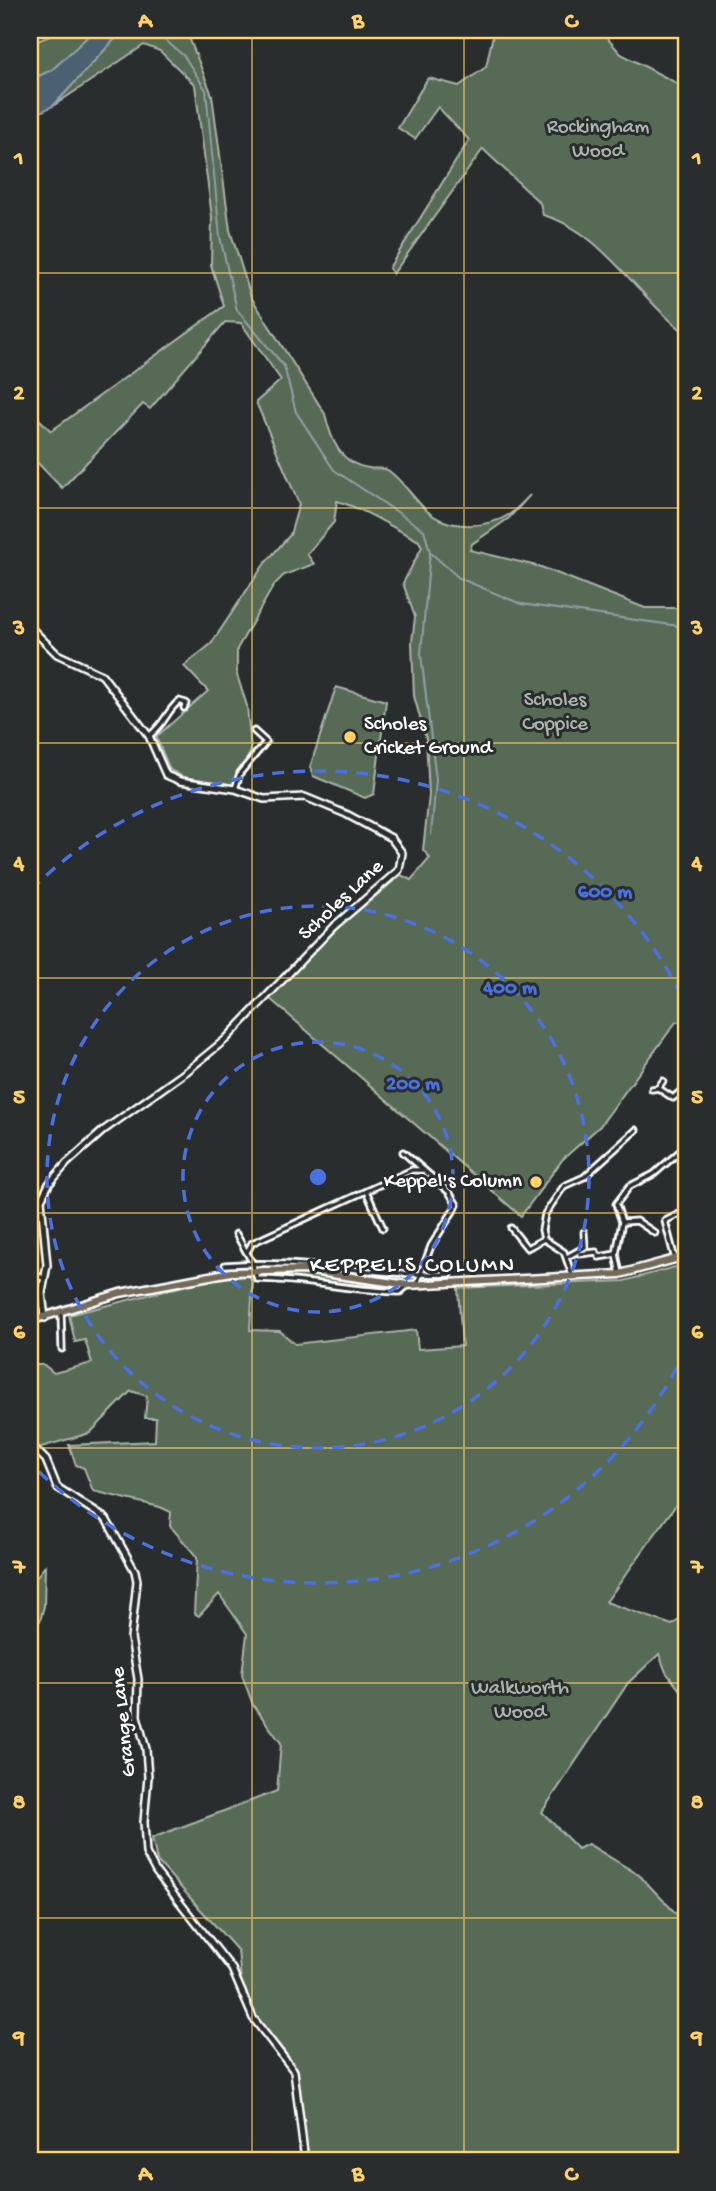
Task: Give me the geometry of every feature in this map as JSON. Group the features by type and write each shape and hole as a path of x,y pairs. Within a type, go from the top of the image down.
{"main road":[{"path":"30,1321 120,1293 253,1266 417,1285 620,1274 686,1256"}],"street":[{"name":"Scholes Lane","path":"30,627 57,654 102,675 149,736 166,775 180,781 235,789 267,800 305,797 374,827 391,838 401,850 403,859 399,870 333,927 226,1038 187,1071 104,1130 67,1163 49,1184 41,1200 47,1265 42,1293 45,1318"},
{"path":"149,736 165,724 170,709 179,701 186,703 184,708"},
{"path":"235,789 240,773 266,742 254,731"},
{"path":"652,1089 658,1088 663,1081"},
{"path":"658,1088 675,1101 686,1087"},
{"path":"572,1275 567,1256 544,1239 543,1223 557,1193 584,1177 636,1130"},
{"path":"620,1274 615,1254 622,1222 615,1206 635,1182 654,1174 686,1146"},
{"path":"681,1150 686,1156"},
{"path":"403,1152 453,1197 457,1205 431,1246 417,1285"},
{"path":"247,1252 252,1243 412,1170 422,1170"},
{"path":"366,1191 383,1228"},
{"path":"675,1259 665,1221 683,1212"},
{"path":"622,1222 637,1221 655,1233"},
{"path":"511,1228 527,1248 544,1239"},
{"path":"567,1256 584,1247 584,1232"},
{"path":"236,1234 247,1252 257,1279 295,1280 369,1291 400,1292 408,1285"},
{"path":"580,1254 596,1252 599,1257 615,1254"},
{"path":"225,1265 303,1263 357,1272 450,1274"},
{"path":"30,1275 45,1278"},
{"path":"61,1313 62,1349"},
{"name":"Grange Lane","path":"30,1444 46,1460 57,1487 106,1519 135,1571 137,1581 131,1638 138,1679 137,1716 146,1749 148,1777 144,1822 146,1853 156,1872 232,1969 253,2018 294,2071 305,2161"}],"green space":[{"path":"64,30 95,30 52,70 30,80 30,44"},
{"name":"Scholes Coppice","path":"123,30 186,30 212,95 230,230 251,297 325,414 330,433 344,456 359,466 389,471 426,510 435,517 456,524 479,525 501,519 513,512 530,495 509,518 472,544 470,550 541,567 645,608 686,608 686,1022 676,1022 600,1126 563,1159 521,1216 269,998 328,936 401,875 411,880 430,858 423,850 429,795 426,739 414,696 412,642 415,617 403,583 422,547 419,541 369,514 337,501 334,522 307,554 314,564 284,575 274,585 237,649 237,675 247,706 251,751 234,785 183,777 170,770 156,737 208,691 184,666 211,644 265,563 290,535 299,504 256,402 281,380 241,323 225,322 150,409 143,404 62,488 30,455 30,410 51,431 224,306 211,265 212,217 195,85 160,51 144,45 53,106"},
{"name":"Rockingham Wood","path":"494,30 600,30 621,54 686,88 686,333 584,235 543,215 540,203 483,149 393,274 389,268 469,140 438,107 415,139 398,128 428,78 459,86 486,67"},
{"name":"Scholes Cricket Ground","path":"336,687 386,701 374,794 365,798 313,776 310,767"},
{"name":"Walkworth Wood","path":"686,1264 686,1491 606,1602 672,1625 686,1615 686,1698 666,1672 659,1654 628,1683 542,1812 578,1849 588,1844 639,1875 686,1924 686,2161 308,2161 297,2068 255,2015 241,1981 238,1951 157,1861 152,1838 277,1791 281,1743 253,1705 242,1675 247,1634 219,1594 199,1616 194,1613 197,1557 170,1526 171,1512 93,1491 84,1468 76,1465 69,1445 155,1441 156,1418 145,1418 147,1396 131,1391 90,1433 38,1448 30,1440 30,1365 44,1365 54,1373 92,1363 85,1340 75,1342 69,1315 211,1279 249,1276 253,1282 250,1330 280,1331 295,1344 416,1330 418,1349 462,1346 458,1288 624,1281"},
{"path":"289,1271 396,1289 257,1274"},
{"path":"45,1566 44,1606 40,1621 30,1621 30,1585"}],"water":[{"path":"95,30 123,30 53,106 30,117 30,80 52,70"}],"waterway":[{"path":"153,30 184,56 206,90 220,237 237,310 284,366 296,412 334,470 424,530 430,552 421,654 436,780 431,835"},
{"path":"431,553 459,578 521,604 686,627"}],"place":[{"name":"Scholes Cricket Ground","path":"350,737"},
{"name":"Keppel's Column","path":"536,1182"}],"district":[{"name":"KEPPEL'S COLUMN","path":"413,1266"}]}
